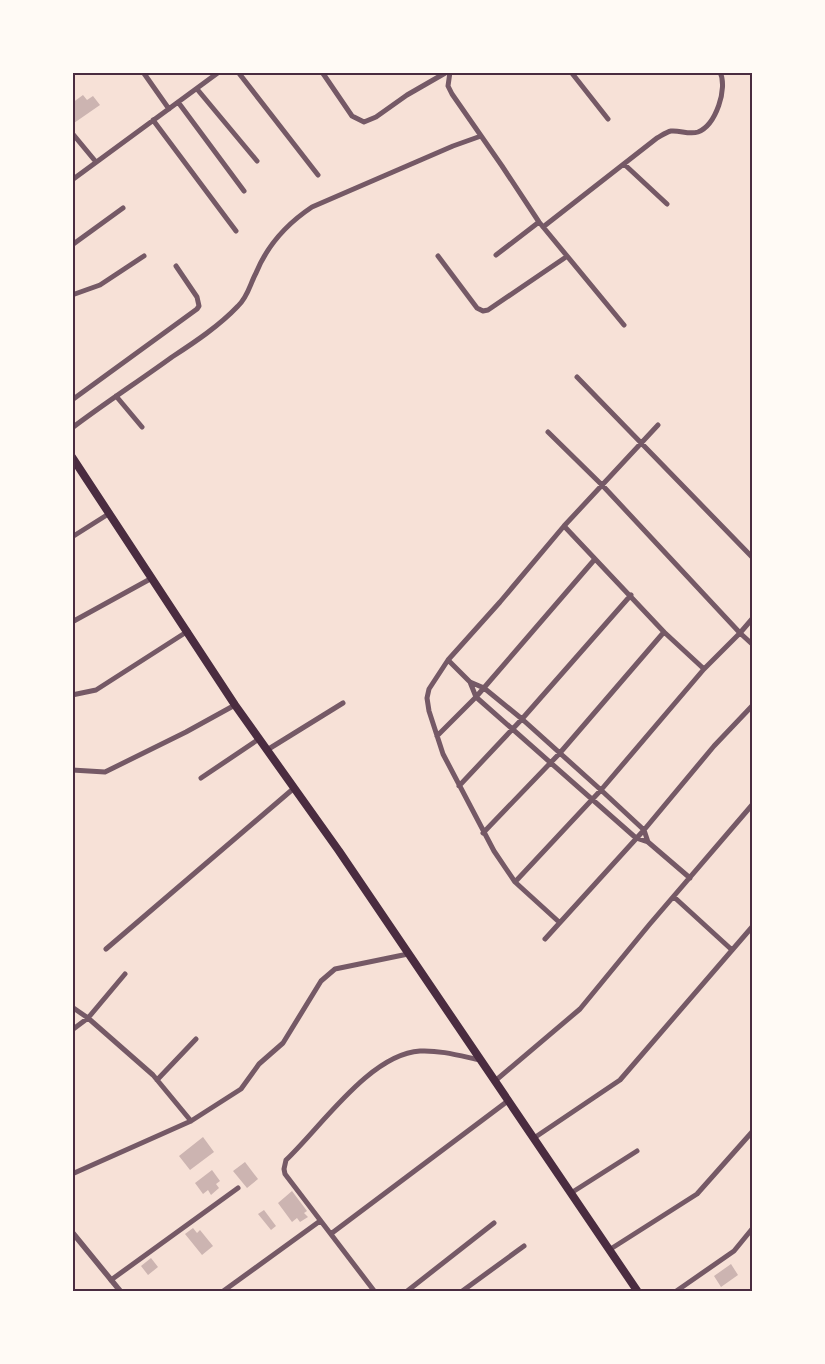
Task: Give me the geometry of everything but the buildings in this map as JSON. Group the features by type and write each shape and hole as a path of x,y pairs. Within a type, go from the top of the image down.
{"main road":[{"path":"73,459 259,739 339,851 638,1292"}],"street":[{"path":"143,72 169,109"},
{"path":"72,180 218,72"},
{"path":"238,72 318,175"},
{"path":"322,72 352,116 364,122 376,117 407,95 449,72"},
{"path":"449,72 450,90 541,224 566,257 624,325"},
{"path":"571,72 608,119"},
{"path":"496,255 624,164 656,138 670,131 693,134 702,130 715,112 723,93 723,79 720,72"},
{"path":"197,89 257,161"},
{"path":"178,102 244,191"},
{"path":"153,120 236,232"},
{"path":"72,133 96,162"},
{"path":"72,428 202,337 237,308 246,296 262,260 287,228 304,212 453,146 481,136"},
{"path":"624,164 667,204"},
{"path":"72,245 123,208"},
{"path":"72,295 100,285 144,256"},
{"path":"438,256 477,308 482,311 488,310 566,257"},
{"path":"72,400 197,309 199,306 197,297 176,266"},
{"path":"577,377 752,557"},
{"path":"116,396 142,428"},
{"path":"559,922 515,882 484,833 443,754 429,711 427,698 429,689 448,660 564,526 658,426"},
{"path":"548,432 603,486 752,644"},
{"path":"72,538 110,513"},
{"path":"564,526 664,632 704,669"},
{"path":"437,736 476,697 596,559"},
{"path":"72,622 152,578"},
{"path":"459,786 522,719 630,595"},
{"path":"515,882 600,790 704,669 752,619"},
{"path":"72,695 96,690 188,631"},
{"path":"484,833 551,763 664,632"},
{"path":"448,660 470,682 484,688 522,719 644,830 648,842"},
{"path":"470,682 476,697 636,838 648,842 690,878"},
{"path":"267,750 343,703"},
{"path":"72,770 105,772 236,705"},
{"path":"545,939 644,830 714,746 752,706"},
{"path":"201,778 259,739"},
{"path":"106,949 293,789"},
{"path":"495,1081 575,1014 752,805"},
{"path":"674,897 732,950"},
{"path":"534,1138 620,1080 752,927"},
{"path":"72,1174 191,1121 241,1089 258,1064 283,1043 321,980 335,968 376,962 408,954"},
{"path":"72,1030 88,1018 125,974"},
{"path":"72,1007 88,1018 157,1080 191,1121"},
{"path":"157,1080 196,1039"},
{"path":"375,1292 332,1233 288,1178 284,1168 286,1160 364,1078 383,1064 402,1055 418,1051 480,1060"},
{"path":"332,1233 509,1100"},
{"path":"609,1250 697,1194 752,1132"},
{"path":"571,1193 637,1151"},
{"path":"112,1280 238,1188"},
{"path":"222,1292 320,1220"},
{"path":"406,1292 494,1223"},
{"path":"675,1292 734,1251 752,1229"},
{"path":"72,1232 121,1292"},
{"path":"461,1292 524,1246"}]}
